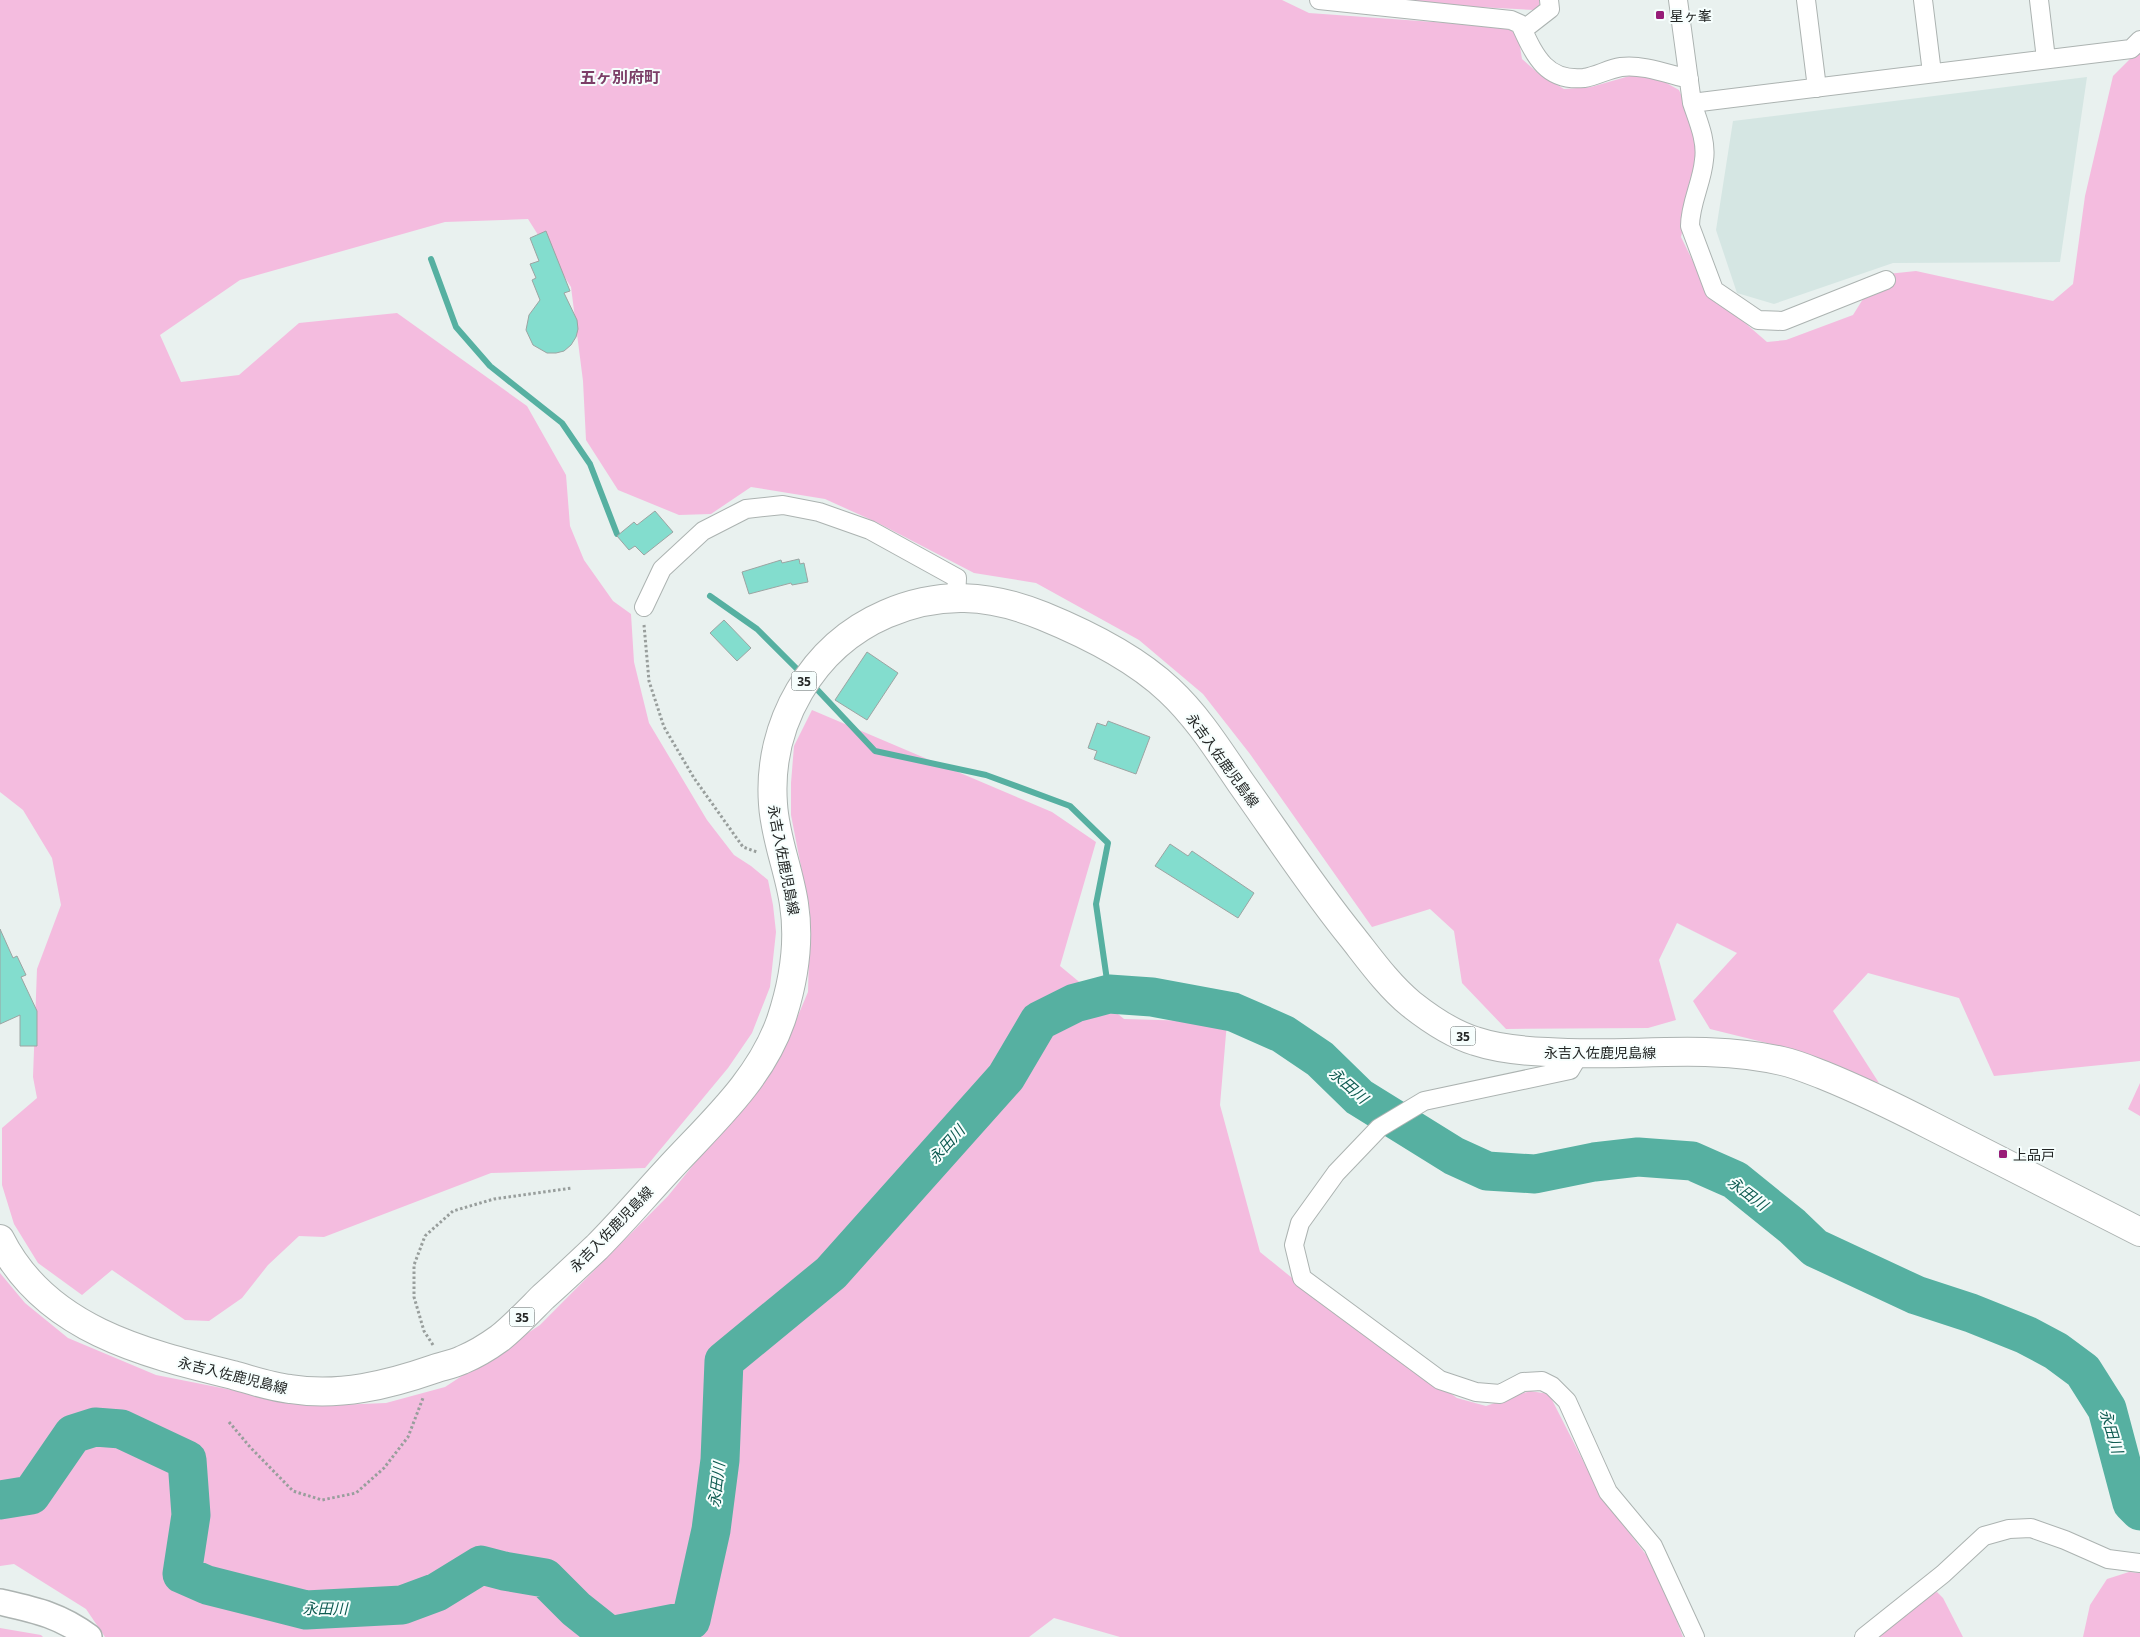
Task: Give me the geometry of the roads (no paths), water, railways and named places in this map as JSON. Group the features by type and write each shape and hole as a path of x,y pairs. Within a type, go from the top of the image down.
{"main road":[{"name":"永吉入佐鹿児島線","path":"0,1239 5,1250 28,1282 60,1310 95,1332 152,1355 286,1389 316,1392 368,1388 403,1380 464,1360 498,1339 599,1245 743,1088 764,1058 780,1022 794,969 796,928 794,901 775,830 772,797 773,766 779,737 804,681 839,644 859,628 897,610 944,599 990,599 1025,609 1094,639 1140,666 1168,689 1201,725 1332,912 1395,989 1411,1004 1451,1032 1508,1050 1579,1055 1696,1050 1749,1055 1789,1062 1869,1093 2140,1232"}],"street":[{"path":"1318,0 1403,5 1511,20 1520,24 1534,53 1551,72 1565,77 1585,78 1622,67 1639,68 1688,79"},
{"path":"1523,30 1550,9 1549,0"},
{"path":"1678,0 1692,103 1703,137 1704,160 1690,215 1690,226 1714,290 1758,320 1783,321 1886,280"},
{"path":"1806,0 1817,88"},
{"path":"1923,0 1932,73"},
{"path":"2039,0 2046,59"},
{"path":"1692,103 2131,49 2140,40"},
{"path":"644,607 662,569 704,531 746,509 783,505 819,512 870,530 928,561 957,578 944,599"},
{"path":"1579,1055 1570,1070 1424,1101 1379,1128 1336,1173 1300,1223 1294,1245 1302,1278 1440,1380 1476,1392 1500,1394 1523,1382 1542,1381 1552,1386 1567,1401 1608,1492 1653,1546 1694,1637"},
{"path":"1864,1637 1943,1574 1984,1536 2009,1529 2031,1528 2065,1540 2108,1559 2140,1563"},
{"path":"0,1602 49,1614 71,1623 90,1637"}],"waterway":[{"path":"431,259 456,327 490,366 562,423 590,464 617,534"},
{"path":"710,596 757,629 802,674"},
{"path":"811,683 875,751 986,775 1070,806 1108,843 1096,904 1109,994"},
{"name":"永田川","path":"0,1500 31,1495 73,1434 95,1427 121,1429 187,1460 191,1515 182,1574 207,1585 306,1610 402,1605 437,1592 481,1565 545,1578 576,1609 610,1636 691,1620 711,1530 720,1460 724,1361 831,1273 1006,1077 1039,1021 1075,1003 1109,994 1152,997 1233,1012 1283,1034 1320,1059 1359,1097 1454,1156 1487,1171 1535,1174 1594,1162 1638,1157 1692,1161 1735,1180 1792,1226 1815,1248 1916,1295 1971,1313 2026,1335 2056,1351 2083,1371 2107,1409 2132,1503 2140,1511"}],"place":[{"name":"星ヶ峯","path":"1660,15"},
{"name":"上品戸","path":"2003,1154"}],"district":[{"name":"五ヶ別府町","path":"620,77"}]}
